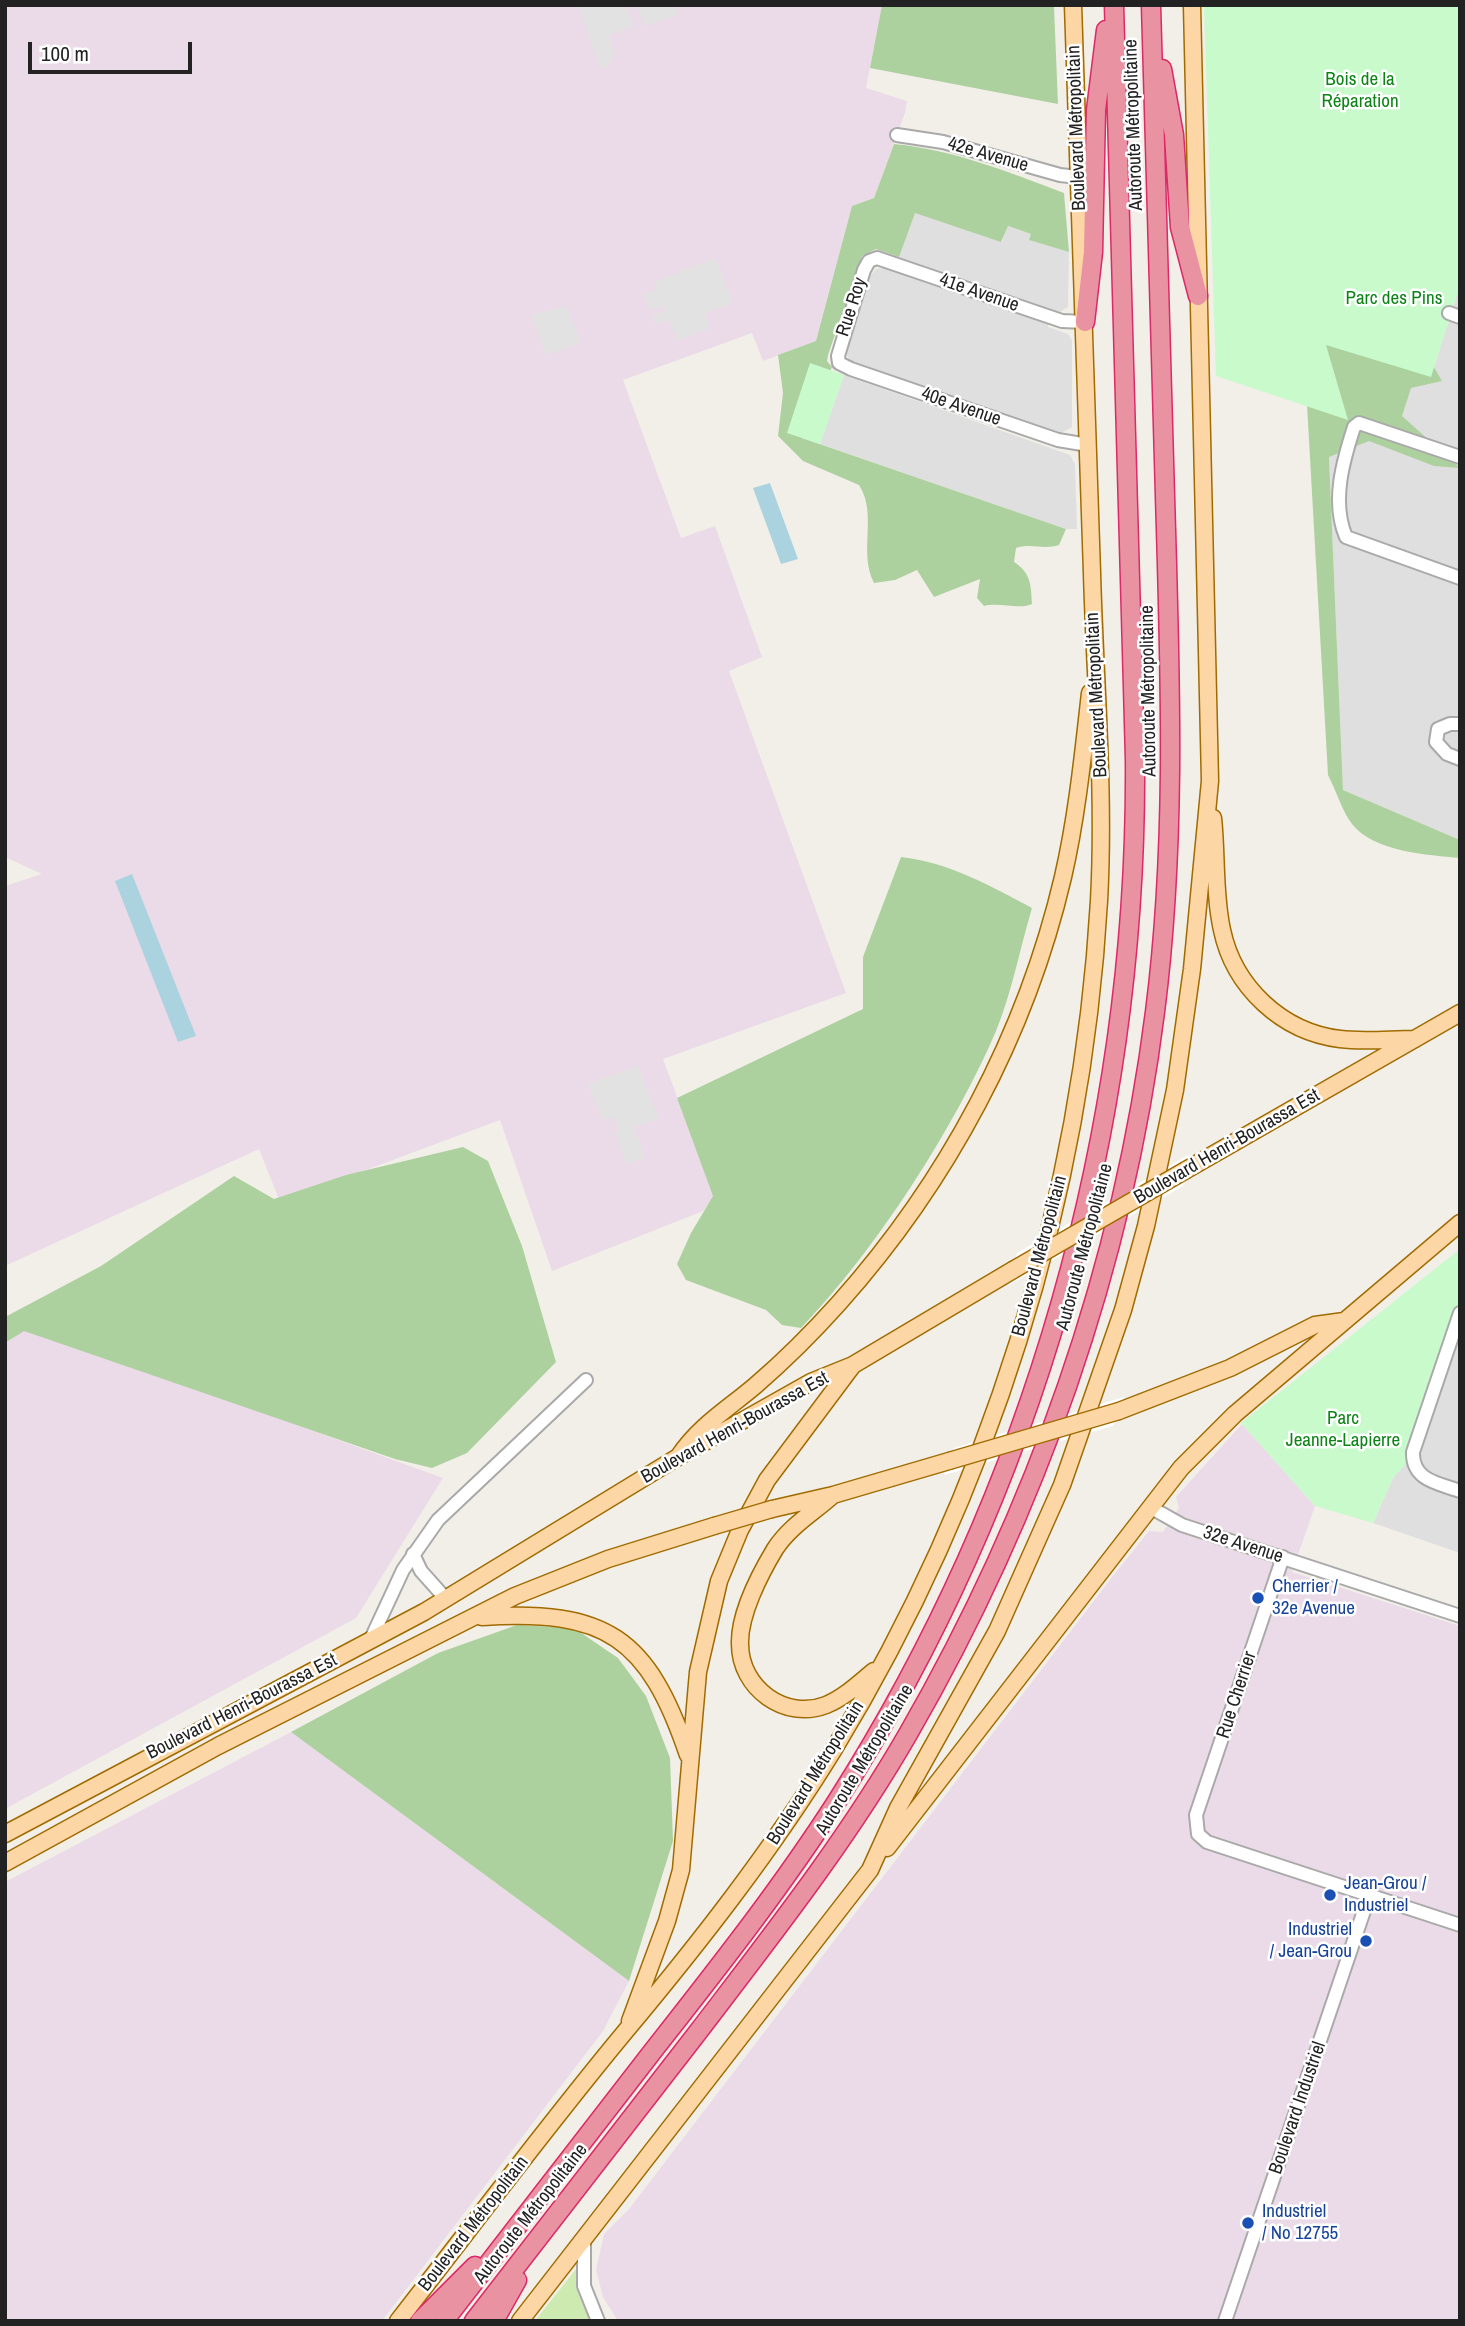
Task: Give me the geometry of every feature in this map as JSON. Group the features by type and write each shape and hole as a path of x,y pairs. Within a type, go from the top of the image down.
{"highway":[{"path":"1085,322 1093,252 1096,110 1112,5"},
{"name":"Autoroute Métropolitaine","path":"444,2321 769,1899 835,1804 888,1715 978,1536 1023,1420 1068,1279 1095,1169 1112,1072 1123,994 1133,877 1135,759 1112,5"},
{"path":"1152,11 1174,135 1180,227 1198,296"},
{"name":"Autoroute Métropolitaine","path":"474,2321 798,1902 904,1740 952,1654 1009,1535 1056,1418 1105,1261 1129,1165 1148,1065 1164,928 1170,831 1171,711 1152,11"},
{"path":"420,2321 527,2214"},
{"path":"494,2321 548,2225"}],"main road":[{"name":"Boulevard Métropolitain","path":"398,2321 626,2031 665,1987 766,1853 828,1758 882,1665 936,1556 992,1419 1029,1306 1060,1181 1084,1049 1099,899 1102,771 1094,653 1073,5"},
{"path":"1192,5 1210,781 1222,931 1234,964 1246,984 1279,1016 1316,1034 1354,1040 1415,1039"},
{"path":"678,1457 694,1434 748,1391 799,1345 866,1272 939,1173 982,1096 1030,986 1063,878 1080,784 1094,653"},
{"path":"870,1870 898,1808 957,1707 1021,1582 1075,1452 1114,1340 1146,1226 1175,1090 1192,969 1210,781"},
{"name":"Boulevard Henri-Bourassa Est","path":"5,1834 191,1732 446,1599 678,1457 811,1382 853,1365 1013,1269 1460,1013"},
{"name":"Boulevard Henri-Bourassa Est","path":"5,1863 218,1746 436,1635 563,1576 772,1509 833,1495 1119,1411 1213,1376 1315,1325 1344,1321 1460,1223"},
{"path":"520,2321 1150,1507 1216,1433 1344,1321"},
{"path":"626,2031 679,1879 687,1831 701,1655 715,1597 731,1549 776,1466 830,1400 853,1365"},
{"path":"833,1495 794,1525 771,1556 743,1624 740,1643 742,1660 754,1684 768,1698 786,1706 806,1709 824,1706 841,1698 882,1665"},
{"path":"436,1635 446,1599"},
{"path":"476,1617 560,1616 583,1622 617,1640 644,1664 660,1686 672,1709 691,1761"}],"street":[{"name":"42e Avenue","path":"897,135 943,142 1060,175 1078,177"},
{"name":"41e Avenue","path":"875,258 1062,321 1085,322"},
{"name":"Rue Roy","path":"838,360 839,348 864,270 875,258"},
{"name":"40e Avenue","path":"838,360 851,369 1045,436 1088,445"},
{"path":"1460,457 1359,423 1354,427 1340,472 1342,520 1346,537 1460,578"},
{"path":"1460,724 1450,724 1438,729 1436,742 1447,754 1460,758"},
{"path":"1460,1313 1413,1452 1416,1470 1430,1481 1460,1491"},
{"path":"370,1641 413,1554 451,1506 586,1380"},
{"name":"32e Avenue","path":"1150,1507 1175,1523 1460,1616"},
{"path":"413,1554 421,1572 446,1599"},
{"name":"Rue Cherrier","path":"1283,1557 1196,1815 1198,1834 1207,1842 1369,1896"},
{"path":"1369,1896 1460,1925"},
{"name":"Boulevard Industriel","path":"1225,2321 1369,1896"},
{"path":"584,2239 584,2286 598,2321"}],"shaded area":[{"path":"5,5 882,5 866,88 907,101 905,113 874,198 852,206 816,341 763,361 752,333 623,380 681,538 715,526 762,657 729,671 846,993 663,1059 714,1196 703,1211 552,1271 500,1120 280,1202 259,1149 5,1266 5,886 42,874 5,857"},
{"path":"578,5 626,5 634,26 609,35 615,53 610,65 600,68"},
{"path":"637,5 675,5 679,15 645,26"},
{"path":"882,200 1002,242 1007,226 1031,234 1030,240 1069,252 1068,307 1060,312 866,246"},
{"path":"716,258 733,303 705,313 710,328 677,341 669,320 656,324 652,316 665,311 664,306 650,310 643,294 657,289 655,282"},
{"path":"883,268 1048,324 1048,327 1068,334 1072,340 1072,427 1061,433 850,361 845,351 871,275 876,269"},
{"path":"1460,285 1460,840 1343,790 1329,456 1348,420 1431,377"},
{"path":"567,306 581,343 546,355 531,315"},
{"path":"844,375 1070,455 1075,464 1077,529 1066,529 820,444"},
{"path":"638,1066 659,1119 634,1127 645,1158 626,1164 615,1132 619,1130 614,1117 603,1120 588,1084"},
{"path":"1460,1313 1460,1553 1373,1523 1393,1478 1413,1452"},
{"path":"27,1327 443,1478 356,1618 5,1809 5,1344"},
{"path":"1242,1424 1315,1506 1292,1572 1460,1626 1460,2321 618,2321 603,2297 596,2270 604,2234 629,2209 1116,1572 1149,1531 1163,1532 1179,1508 1176,1497"},
{"path":"291,1732 629,1981 603,2031 382,2321 5,2321 5,1882"}],"green space":[{"path":"882,5 1054,7 1058,104 870,68"},
{"name":"Bois de la Réparation","path":"1204,5 1460,5 1460,285 1431,377 1326,345 1348,420 1216,376"},
{"name":"Parc des Pins","path":"1460,5 1431,362 1442,381 1411,388 1402,416 1460,468 1434,466 1369,441 1329,457 1343,790 1460,840 1460,858 1402,850 1374,841 1348,819 1328,775 1304,352"},
{"path":"894,144 960,157 1064,193 1069,252 1029,240 1031,234 1008,226 1001,242 915,213 899,257 876,249 862,256 828,355 827,361 832,367 802,438 1066,529 1059,545 1016,548 1014,562 1027,575 1030,585 1032,604 1027,606 984,606 977,598 980,579 934,597 917,570 895,580 874,583 868,559 867,508 859,485 803,461 778,436 783,393 778,355 816,341 852,206 874,198"},
{"path":"810,363 844,375 820,444 787,433"},
{"path":"901,857 952,870 1032,908 996,1031 979,1069 935,1148 884,1226 829,1297 801,1328 782,1325 766,1310 686,1280 677,1264 691,1233 713,1196 677,1098 863,1009 863,957"},
{"path":"463,1147 488,1161 522,1246 556,1362 467,1453 432,1468 395,1459 24,1331 5,1343 5,1317 101,1266 234,1176 274,1199 346,1175"},
{"name":"Parc Jeanne-Lapierre","path":"1460,1249 1460,1310 1405,1465 1393,1478 1373,1523 1315,1506 1241,1423"},
{"path":"517,1625 574,1628 618,1658 646,1696 670,1758 673,1841 629,1981 291,1732 438,1653"},
{"path":"576,2269 578,2293 590,2321 535,2321"}],"water":[{"path":"770,483 798,559 781,564 753,488"},
{"path":"132,874 196,1036 178,1042 115,881"}],"pier":[{"path":"1190,1154 1183,1186 1009,1285 1017,1253"},
{"path":"1124,1397 1113,1426 944,1475 954,1448"}],"place":[{"name":"Cherrier / 32e Avenue","path":"1258,1598"},
{"name":"Jean-Grou / Industriel","path":"1330,1895"},
{"name":"Industriel / Jean-Grou","path":"1366,1941"},
{"name":"Industriel / No 12755","path":"1248,2223"}]}
